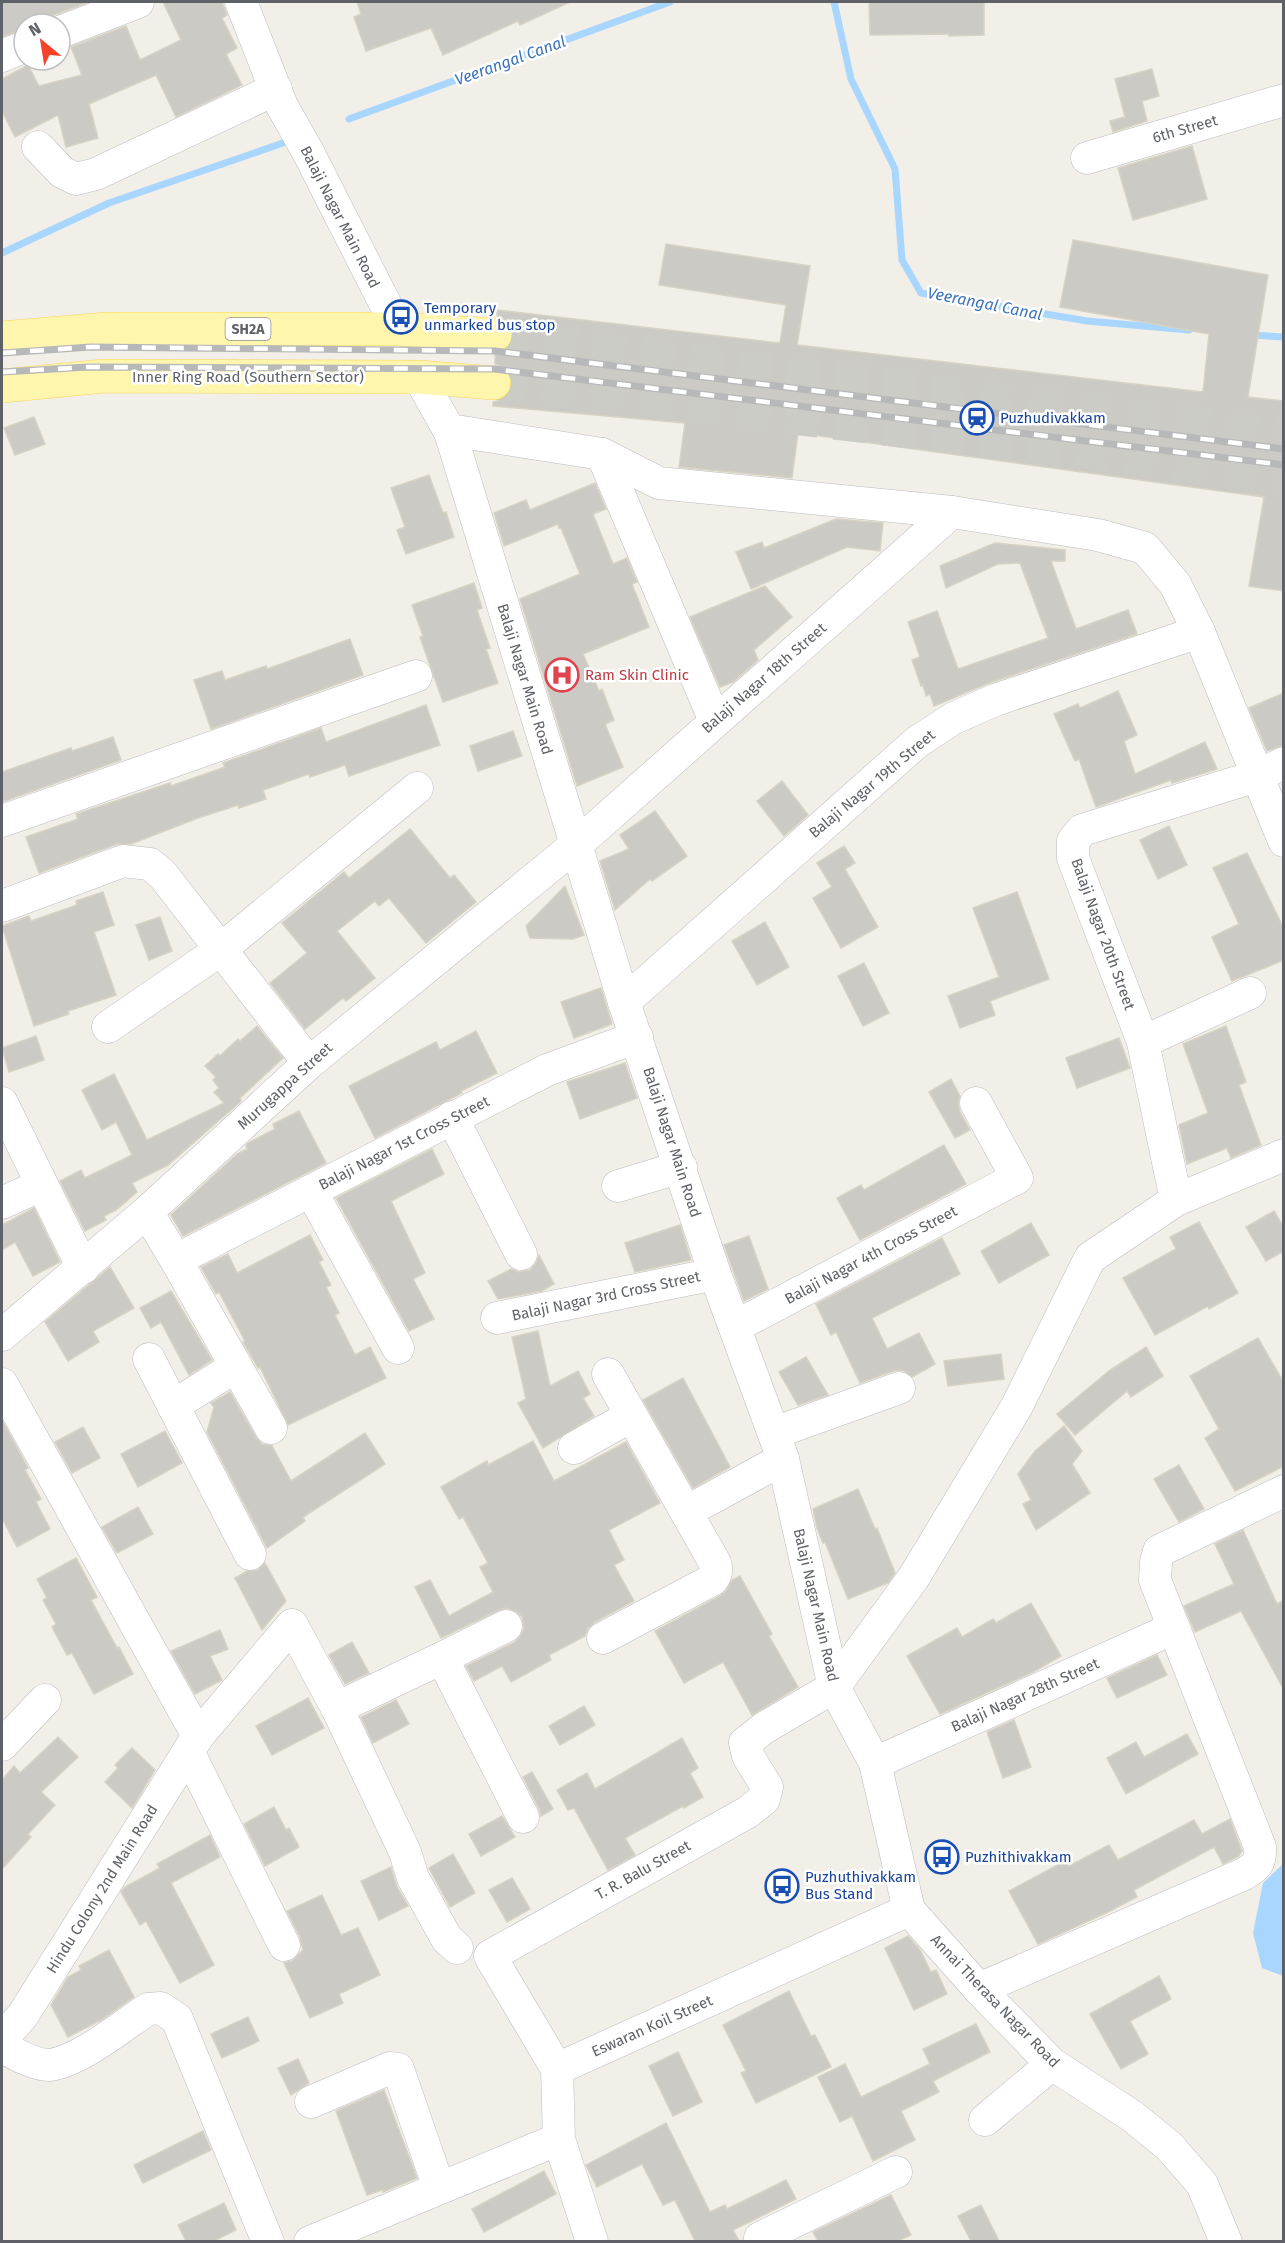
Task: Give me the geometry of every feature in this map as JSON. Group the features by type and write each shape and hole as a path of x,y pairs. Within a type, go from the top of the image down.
{"main road":[{"name":"SH2A","path":"2,338 106,329 398,329 495,335"},
{"path":"104,376 106,329"},
{"name":"Inner Ring Road (Southern Sector)","path":"2,386 104,376 419,377 494,383"}],"street":[{"path":"72,27 138,2"},
{"name":"Balaji Nagar Main Road","path":"240,2 279,98 398,329"},
{"path":"38,147 62,172 76,179 96,174 252,103 279,98"},
{"name":"6th Street","path":"1087,158 1284,100"},
{"name":"Balaji Nagar Main Road","path":"419,377 449,430 624,1002 715,1274 736,1326 778,1446 834,1687 875,1763 909,1910"},
{"path":"449,430 602,454 658,483 952,512 1098,535 1145,548 1175,584 1270,770 1284,841"},
{"path":"602,454 715,721"},
{"name":"Balaji Nagar 18th Street","path":"576,845 952,512"},
{"name":"Balaji Nagar 19th Street","path":"624,1002 917,742 954,718 995,700 1199,632"},
{"path":"2,821 416,676"},
{"name":"Balaji Nagar 20th Street","path":"1176,1200 1143,1042 1073,858 1073,841 1082,830 1270,770"},
{"path":"108,1027 220,950 417,788"},
{"name":"Murugappa Street","path":"2,1335 147,1212 309,1063 576,845"},
{"path":"2,906 123,861 150,864 163,875 309,1063"},
{"path":"1143,1042 1250,993"},
{"name":"Balaji Nagar 1st Cross Street","path":"176,1260 547,1070 637,1037"},
{"path":"2,1103 82,1268"},
{"name":"Balaji Nagar 4th Cross Street","path":"736,1326 1017,1178 976,1103"},
{"path":"452,1117 521,1254"},
{"path":"834,1687 914,1577 1017,1406 1090,1258 1176,1200 1284,1155"},
{"path":"618,1186 681,1167"},
{"path":"2,1203 42,1185"},
{"path":"311,1191 398,1348"},
{"path":"147,1212 271,1428"},
{"name":"Balaji Nagar 3rd Cross Street","path":"497,1318 715,1274"},
{"path":"149,1359 250,1554"},
{"path":"173,1406 235,1367"},
{"path":"603,1638 715,1576 715,1563 608,1374"},
{"path":"2,1384 194,1744 284,1945"},
{"path":"686,1512 778,1446 899,1388"},
{"path":"574,1448 631,1416"},
{"path":"980,1989 1244,1874 1257,1866 1261,1860 1272,1841 1174,1628 1155,1581 1156,1562 1159,1551 1284,1491"},
{"name":"Hindu Colony 2nd Main Road","path":"2,2039 23,2015 194,1744 292,1625 336,1708"},
{"path":"457,1948 447,1939 413,1878 405,1852 336,1708 506,1626"},
{"name":"Balaji Nagar 28th Street","path":"875,1763 1174,1628"},
{"path":"442,1658 523,1817"},
{"name":"T. R. Balu Street","path":"557,2069 490,1956 748,1812 764,1799 766,1787 748,1756 746,1743 764,1728 834,1687"},
{"path":"2,1745 45,1700"},
{"name":"Eswaran Koil Street","path":"557,2069 909,1910"},
{"name":"Annai Therasa Nagar Road","path":"909,1910 1052,2064 1132,2116 1168,2146 1202,2184 1226,2241"},
{"path":"2,2047 21,2058 48,2065 77,2056 148,2009 161,2008 177,2019 268,2241"},
{"path":"985,2120 1052,2064"},
{"path":"311,2102 390,2068 398,2069 439,2188"},
{"path":"557,2069 559,2139 592,2241"},
{"path":"314,2241 559,2139"},
{"path":"762,2241 760,2238 897,2172"}],"water":[{"path":"1283,1864 1283,1976 1262,1968 1253,1933 1263,1883"}],"building":[{"path":"2,2 89,2 62,12 12,12 12,33 2,37"},
{"path":"163,2 222,2 227,15 222,18 237,48 226,54 242,85 176,117 156,75 89,104 98,138 66,147 58,115 15,137 2,111 2,79 15,72 32,72 39,86 82,75 72,47 126,26 140,60 181,40"},
{"path":"357,2 570,2 520,25 518,21 443,55 431,28 366,51 354,17 361,14"},
{"path":"869,2 984,2 984,35 870,35"},
{"path":"1152,69 1159,96 1142,101 1147,121 1113,132 1110,121 1125,117 1115,79"},
{"path":"1192,146 1207,199 1133,220 1118,168"},
{"path":"1073,240 1268,275 1248,397 1284,401 1284,591 1249,586 1264,497 798,433 792,478 679,467 685,423 493,406 493,402 509,394 513,384 511,374 505,368 495,364 495,354 510,346 514,336 512,327 506,320 497,316 497,310 780,343 786,305 659,285 666,244 810,266 797,345 1203,392 1209,334 1060,307"},
{"path":"34,417 45,444 15,455 4,428"},
{"path":"429,475 443,513 446,512 454,537 406,554 397,530 405,527 391,488"},
{"path":"595,483 606,509 593,514 613,564 627,558 637,582 632,584 649,627 583,654 599,691 602,689 614,720 605,724 623,767 577,786 520,599 580,574 558,524 504,546 494,513 526,500 530,510"},
{"path":"836,519 883,523 880,551 847,547 751,589 736,552 762,542 764,548"},
{"path":"995,543 1065,550 1065,561 1051,561 1076,629 1128,610 1137,634 989,683 934,706 930,694 926,696 923,685 921,686 912,660 920,657 908,622 937,611 958,669 1048,638 1020,563 998,564 946,588 940,566"},
{"path":"474,583 482,608 477,610 490,648 486,649 498,683 443,702 420,637 423,636 412,605"},
{"path":"765,586 792,617 754,650 758,660 733,682 720,687 690,617"},
{"path":"350,639 363,675 211,729 194,680 222,671 225,680 266,666 267,669"},
{"path":"1118,691 1137,735 1124,741 1135,774 1205,742 1217,769 1172,783 1171,780 1096,807 1079,759 1075,761 1054,714 1078,704 1080,708"},
{"path":"1284,693 1284,745 1267,751 1249,708"},
{"path":"426,705 440,745 349,776 345,765 310,777 309,774 263,790 266,799 198,818 131,844 117,844 39,873 26,837 78,819 76,814 170,783 171,786 225,767 223,763 321,728 326,742"},
{"path":"513,731 522,756 478,771 470,746"},
{"path":"113,737 121,760 2,802 2,772 71,748 72,751"},
{"path":"782,781 808,815 784,836 757,801"},
{"path":"655,811 687,856 652,881 650,879 615,910 600,861 629,849 620,835"},
{"path":"1169,826 1187,865 1158,879 1140,840"},
{"path":"410,829 450,878 454,875 476,902 426,943 389,898 379,906 375,901 337,931 375,978 346,1001 343,998 305,1029 270,983 307,953 282,923 344,872 349,878"},
{"path":"844,846 855,863 845,869 878,927 841,948 813,898 832,887 817,863"},
{"path":"1247,853 1284,929 1284,960 1232,981 1212,937 1239,924 1213,868"},
{"path":"565,886 584,935 573,939 530,938 526,926"},
{"path":"103,892 114,925 94,932 116,995 68,1011 69,1014 34,1026 2,926 29,916 31,921 77,905 76,901"},
{"path":"1017,892 1049,979 990,1001 995,1015 960,1028 948,996 999,977 973,908"},
{"path":"160,917 172,951 149,960 136,925"},
{"path":"765,922 789,967 757,985 732,941"},
{"path":"864,963 889,1013 863,1026 838,976"},
{"path":"601,988 612,1024 574,1038 561,1002"},
{"path":"257,1026 283,1058 240,1098 241,1101 168,1165 132,1183 137,1192 116,1210 104,1216 106,1220 85,1231 60,1181 81,1170 85,1178 132,1155 116,1122 102,1130 82,1090 114,1074 147,1140 224,1103 214,1092 219,1088 213,1080 216,1077 205,1066"},
{"path":"1226,1026 1246,1082 1239,1085 1261,1145 1231,1158 1227,1148 1187,1164 1179,1125 1208,1113 1183,1044"},
{"path":"476,1031 497,1073 375,1138 349,1086 436,1042 440,1050"},
{"path":"36,1036 44,1060 9,1072 2,1048"},
{"path":"1119,1038 1130,1068 1077,1088 1066,1058"},
{"path":"625,1063 637,1098 580,1119 567,1082"},
{"path":"951,1079 960,1096 958,1103 960,1112 970,1130 955,1138 929,1092"},
{"path":"299,1111 326,1163 183,1236 171,1215 237,1154 247,1149 246,1145 275,1129 273,1124"},
{"path":"944,1145 966,1184 860,1240 837,1198 861,1185 864,1190"},
{"path":"432,1149 444,1174 391,1201 425,1273 413,1279 434,1319 409,1331 336,1198"},
{"path":"34,1208 60,1262 33,1276 15,1242 2,1250 2,1225"},
{"path":"1274,1211 1284,1228 1284,1251 1266,1261 1246,1227"},
{"path":"1199,1222 1238,1293 1209,1309 1208,1306 1155,1335 1123,1278 1176,1249 1170,1237"},
{"path":"1031,1223 1049,1255 999,1283 981,1251"},
{"path":"680,1225 691,1260 635,1272 625,1243"},
{"path":"310,1235 323,1260 319,1262 331,1285 326,1287 339,1313 335,1315 355,1355 370,1347 386,1378 288,1425 260,1367 258,1368 243,1342 245,1341 219,1292 216,1294 201,1267 228,1254 237,1273"},
{"path":"749,1236 768,1289 744,1301 724,1245"},
{"path":"942,1238 960,1274 872,1318 887,1349 919,1333 935,1364 912,1377 903,1370 893,1371 860,1383 836,1332 831,1335 816,1304"},
{"path":"539,1255 554,1284 542,1291 498,1299 488,1281 511,1269 519,1272 530,1270"},
{"path":"110,1267 134,1308 93,1331 99,1342 68,1361 45,1322"},
{"path":"171,1291 212,1360 189,1375 161,1322 151,1328 140,1308"},
{"path":"538,1331 550,1386 578,1371 590,1394 583,1398 594,1416 543,1448 518,1403 526,1399 512,1337"},
{"path":"1258,1338 1284,1383 1284,1466 1235,1491 1205,1438 1219,1429 1190,1376"},
{"path":"1146,1347 1163,1376 1131,1397 1127,1391 1075,1435 1057,1414 1110,1370"},
{"path":"1001,1354 1004,1379 948,1386 944,1361"},
{"path":"806,1357 828,1395 798,1405 779,1372"},
{"path":"683,1378 730,1467 693,1488 643,1400"},
{"path":"230,1392 256,1437 262,1444 272,1446 291,1481 365,1433 385,1464 303,1517 305,1521 267,1548 207,1432 214,1407 211,1403"},
{"path":"2,1420 28,1468 25,1470 41,1499 36,1502 50,1529 17,1547 2,1518"},
{"path":"1064,1426 1082,1451 1072,1464 1090,1493 1036,1530 1023,1504 1031,1500 1018,1474 1035,1451"},
{"path":"83,1427 100,1458 72,1473 55,1442"},
{"path":"165,1431 182,1463 138,1487 121,1454"},
{"path":"533,1441 554,1481 626,1442 660,1503 609,1530 624,1560 614,1565 634,1601 595,1622 588,1628 585,1636 549,1655 551,1660 511,1682 502,1666 474,1681 466,1666 515,1642 524,1628 522,1617 506,1608 441,1638 415,1587 430,1580 449,1616 493,1592 480,1567 488,1563 463,1517 459,1519 441,1487 487,1461 488,1465"},
{"path":"1179,1465 1204,1509 1179,1522 1154,1479"},
{"path":"858,1489 895,1573 888,1583 848,1599 817,1528 813,1509"},
{"path":"138,1507 153,1534 117,1553 102,1527"},
{"path":"1243,1530 1277,1604 1284,1600 1284,1690 1241,1611 1195,1632 1184,1606 1234,1584 1215,1544"},
{"path":"76,1558 97,1597 91,1600 133,1674 94,1694 72,1653 67,1655 52,1627 56,1624 43,1600 47,1598 37,1579"},
{"path":"265,1563 286,1601 262,1630 235,1578 247,1571 258,1570"},
{"path":"740,1576 772,1634 769,1636 798,1687 752,1715 723,1662 684,1683 655,1631 720,1596 732,1580"},
{"path":"1031,1603 1061,1656 1033,1672 940,1714 907,1656 957,1628 962,1637 993,1619 996,1623"},
{"path":"220,1630 228,1649 210,1656 222,1680 195,1694 171,1651"},
{"path":"352,1642 369,1673 345,1684 329,1655"},
{"path":"1157,1655 1167,1675 1117,1698 1107,1678"},
{"path":"308,1698 324,1728 272,1755 256,1726"},
{"path":"396,1700 409,1724 373,1743 361,1717"},
{"path":"584,1706 595,1725 560,1745 549,1726"},
{"path":"1014,1720 1031,1767 1003,1778 987,1732"},
{"path":"1187,1734 1198,1754 1126,1794 1107,1758 1136,1742 1144,1757"},
{"path":"58,1737 78,1757 41,1792 55,1805 28,1834 31,1837 2,1869 2,1780 14,1766 20,1773"},
{"path":"682,1738 698,1768 690,1773 703,1797 625,1838 635,1855 608,1870 574,1808 568,1810 557,1790 587,1773 595,1789"},
{"path":"132,1748 155,1770 132,1808 105,1782 118,1768 115,1765"},
{"path":"532,1772 553,1809 541,1816 523,1777"},
{"path":"274,1807 286,1830 289,1828 299,1847 265,1866 244,1824"},
{"path":"502,1816 515,1837 481,1856 469,1834"},
{"path":"1230,1819 1242,1851 1239,1856 1223,1864 1214,1847 1134,1890 1137,1897 1038,1944 1009,1891 1065,1861 1069,1866 1109,1845 1118,1860 1194,1820 1202,1834"},
{"path":"210,1835 220,1857 171,1883 214,1965 180,1983 146,1921 140,1925 121,1892 125,1887 160,1868 157,1864"},
{"path":"453,1854 475,1893 450,1907 429,1868"},
{"path":"391,1867 397,1887 408,1906 379,1920 361,1881"},
{"path":"512,1878 530,1909 507,1922 489,1890"},
{"path":"322,1895 341,1935 358,1928 380,1975 339,1994 343,2003 310,2018 284,1963 292,1961 303,1950 300,1937 287,1911"},
{"path":"908,1936 920,1950 931,1972 936,1970 947,1994 914,2010 885,1948"},
{"path":"109,1950 134,1997 101,2020 68,2037 51,2005 68,1977 81,1970 79,1966"},
{"path":"1159,1976 1171,1999 1130,2021 1148,2054 1121,2069 1090,2014"},
{"path":"789,1991 811,2036 815,2035 831,2067 756,2103 741,2073 746,2071 723,2025"},
{"path":"248,2017 259,2041 222,2058 211,2034"},
{"path":"976,2024 990,2052 933,2081 939,2092 901,2111 915,2140 873,2161 852,2116 840,2122 818,2077 845,2064 861,2097 930,2064 923,2049"},
{"path":"678,2052 702,2102 673,2116 649,2066"},
{"path":"298,2059 309,2083 291,2095 278,2068"},
{"path":"384,2090 417,2178 383,2192 382,2190 367,2195 336,2111"},
{"path":"666,2123 710,2212 725,2205 727,2209 786,2180 796,2199 733,2230 739,2241 695,2241 675,2200 663,2205 642,2164 597,2187 586,2165"},
{"path":"203,2131 211,2150 143,2183 134,2165"},
{"path":"544,2171 556,2194 484,2232 472,2209"},
{"path":"891,2195 911,2235 897,2241 818,2241 813,2232"},
{"path":"224,2203 236,2230 214,2241 186,2241 178,2225"},
{"path":"981,2205 999,2241 971,2241 958,2216"}],"waterway":[{"name":"Veerangal Canal","path":"349,119 670,2"},
{"name":"Veerangal Canal","path":"834,2 851,79 895,169 902,260 921,293 1087,321 1189,330"},
{"name":"Veerangal Canal","path":"2,253 109,203 286,142"},
{"name":"Veerangal Canal","path":"1251,335 1284,337"}],"tunnel":[{"path":"495,335 1284,434"},
{"path":"494,383 1284,476"}],"railway":[{"path":"2,353 91,347 495,351 1284,449"},
{"path":"2,372 88,367 494,369 1284,465"}],"place":[{"name":"Temporary unmarked bus stop","path":"401,317"},
{"name":"Puzhudivakkam","path":"977,418"},
{"name":"Ram Skin Clinic","path":"562,675"},
{"name":"Puzhithivakkam","path":"942,1857"},
{"name":"Puzhuthivakkam Bus Stand","path":"782,1886"}]}
